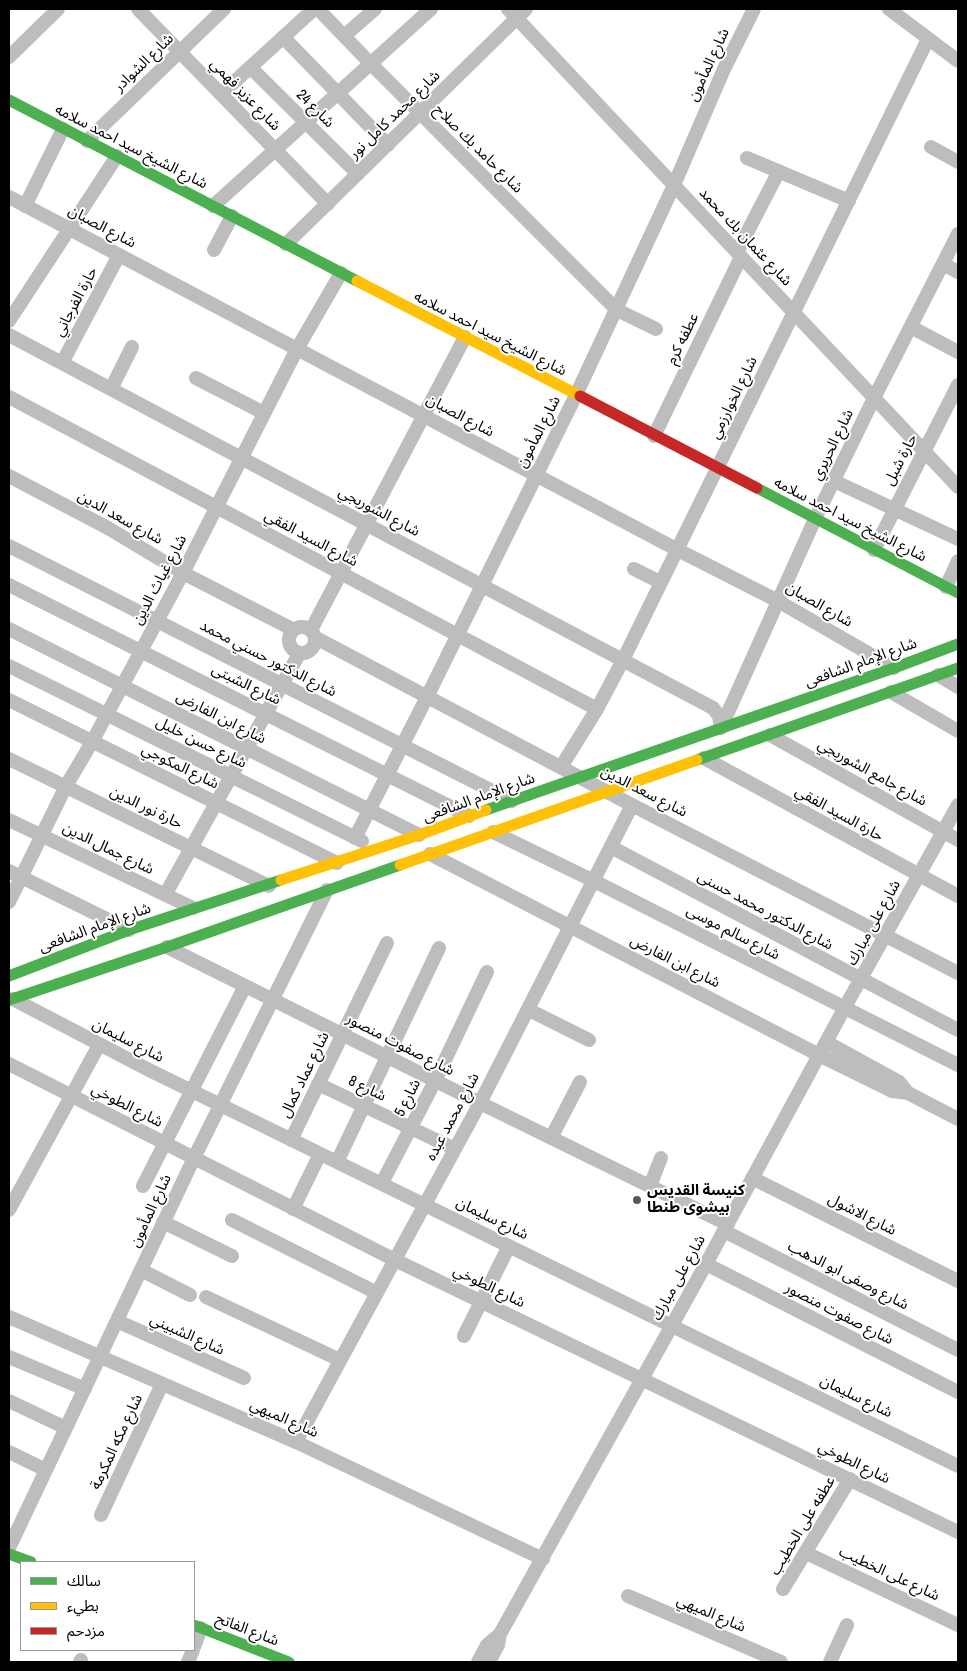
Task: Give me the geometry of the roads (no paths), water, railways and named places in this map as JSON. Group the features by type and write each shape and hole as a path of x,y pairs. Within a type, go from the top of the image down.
{"main road":[{"name":"شارع الشيخ سيد احمد سلامه","path":"9,100 952,590"},
{"name":"شارع الإمام الشافعى","path":"9,976 129,930 193,908 269,886 419,835 958,644"},
{"path":"11,999 167,947 958,668"},
{"path":"9,1554 28,1561"},
{"name":"شارع الفاتح","path":"197,1627 289,1662"}],"street":[{"path":"9,57 58,9"},
{"name":"شارع عزيز فهمي","path":"139,9 328,204"},
{"name":"شارع الشوادر","path":"88,141 224,9"},
{"path":"221,94 314,9"},
{"name":"شارع حامد بك صلاح","path":"318,9 617,310 656,329"},
{"path":"344,36 375,9"},
{"path":"213,206 431,9"},
{"name":"شارع المأمون","path":"355,838 427,697 617,310 724,69 754,9"},
{"path":"889,9 958,61"},
{"name":"شارع عثمان بك محمد","path":"517,12 674,185 958,488"},
{"name":"شارع محمد كامل نور","path":"286,244 421,113 517,12"},
{"path":"283,37 388,145"},
{"name":"شارع الخوارزمي","path":"561,767 597,709 623,660 928,39"},
{"name":"شارع 24","path":"250,67 358,174"},
{"path":"25,206 64,130"},
{"path":"931,147 958,162"},
{"path":"9,321 117,156"},
{"path":"747,158 849,200"},
{"name":"عطفه كرم","path":"654,436 779,171"},
{"name":"شارع الصبان","path":"9,197 676,549 778,600 894,668"},
{"path":"214,250 232,216"},
{"name":"شارع الحريري","path":"721,728 815,519 874,398 958,234"},
{"name":"حارة الفرجاني","path":"62,363 119,255"},
{"path":"943,264 958,272"},
{"name":"شارع غياث الدين","path":"9,902 15,874 42,836 66,786 92,742 183,573 297,349 341,273"},
{"path":"911,327 958,352"},
{"name":"شارع الشوربجي","path":"9,335 713,708 719,716 721,728"},
{"path":"313,634 301,627 294,630 289,637 290,647 299,654 304,654 313,648 313,634 342,574 465,338"},
{"path":"111,389 132,347"},
{"path":"196,378 264,413"},
{"name":"حارة شبل","path":"874,550 958,385"},
{"name":"شارع السيد الفقي","path":"9,397 597,709"},
{"name":"شارع سعد الدين","path":"9,476 108,528 183,573 294,630"},
{"path":"834,481 958,539"},
{"name":"شارع الدكتور حسني محمد","path":"9,546 512,801"},
{"path":"952,590 958,561"},
{"path":"634,569 660,582"},
{"name":"شارع الشبتى","path":"9,585 469,816"},
{"name":"شارع ابن الفارض","path":"9,629 419,835"},
{"name":"شارع سعد الدين","path":"313,634 427,697 632,805 958,973"},
{"path":"165,895 299,654"},
{"name":"شارع حسن خليل","path":"9,666 378,849"},
{"path":"938,675 958,687"},
{"path":"891,692 958,730"},
{"name":"شارع المكوجي","path":"9,700 337,863"},
{"name":"شارع جامع الشوربجي","path":"770,735 958,840"},
{"name":"حارة السيد الفقي","path":"704,758 958,896"},
{"name":"حارة نور الدين","path":"9,759 269,886"},
{"name":"شارع محمد عبده","path":"296,1442 480,1104 632,805"},
{"name":"شارع على مبارك","path":"489,1662 498,1645 500,1634 958,805"},
{"name":"شارع جمال الدين","path":"9,820 193,908"},
{"name":"شارع سالم موسى","path":"493,832 958,1065"},
{"name":"شارع الدكتور محمد حسنى","path":"611,847 958,1030"},
{"name":"شارع ابن الفارض","path":"430,854 819,1055 892,1091 908,1093 958,1119"},
{"path":"15,874 129,930"},
{"name":"شارع المأمون","path":"9,1548 101,1357 163,1222 327,890"},
{"name":"شارع عماد كمال","path":"291,1140 387,943"},
{"name":"شارع صفوت منصور","path":"167,947 480,1104 650,1186 726,1228"},
{"path":"337,1162 439,948"},
{"name":"شارع 5","path":"382,1183 435,1081 487,972"},
{"path":"143,1186 245,986"},
{"name":"شارع سليمان","path":"11,999 99,1045 291,1140 958,1466"},
{"path":"529,1010 589,1040"},
{"name":"شارع ابن الفارض","path":"826,1042 899,1082 908,1093"},
{"path":"9,1210 14,1188 71,1096 99,1045"},
{"name":"شارع الطوخي","path":"9,1064 394,1260 958,1532"},
{"path":"551,1138 580,1082"},
{"name":"شارع 8","path":"318,1084 455,1149"},
{"path":"293,1209 320,1154"},
{"path":"650,1186 661,1158"},
{"name":"شارع الاشول","path":"752,1178 958,1282"},
{"path":"232,1220 377,1293"},
{"path":"163,1222 232,1256"},
{"name":"شارع وصفى ابو الدهب","path":"726,1228 958,1350"},
{"path":"464,1336 509,1246"},
{"name":"شارع صفوت منصور","path":"706,1264 958,1392"},
{"path":"141,1270 190,1295"},
{"path":"206,1297 340,1360"},
{"name":"شارع الميهي","path":"9,1317 296,1442 543,1559"},
{"name":"شارع الشبيني","path":"117,1321 244,1378"},
{"path":"9,1357 85,1389"},
{"name":"شارع مكه المكرمة","path":"101,1515 162,1384"},
{"path":"9,1401 66,1428"},
{"path":"9,1452 46,1470"},
{"name":"عطفه على الخطيب","path":"784,1589 850,1479"},
{"name":"شارع على الخطيب","path":"806,1553 958,1625"},
{"name":"شارع الميهي","path":"628,1596 781,1662"},
{"path":"830,1662 847,1625"},
{"name":"شارع على مبارك","path":"478,1662 487,1645 500,1634"}],"place":[{"name":"كنيسة القديس بيشوى طنطا","path":"637,1200"}]}
